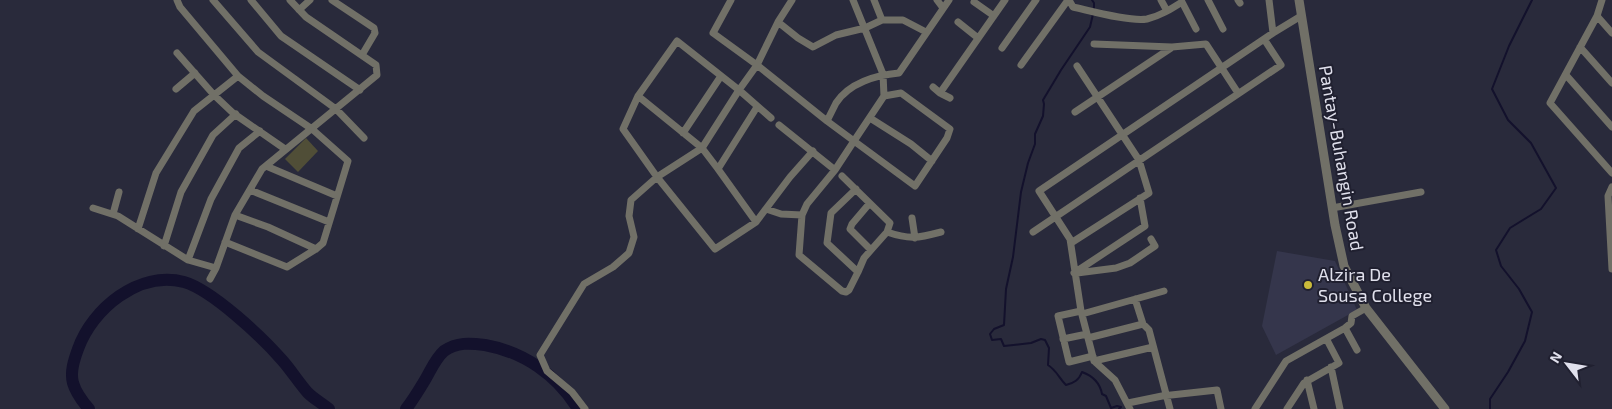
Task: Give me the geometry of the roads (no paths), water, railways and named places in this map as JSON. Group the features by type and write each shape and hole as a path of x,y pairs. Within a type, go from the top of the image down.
{"street":[{"path":"177,0 180,7 238,76 263,96 312,129 348,161 323,243 316,249 287,267 225,242"},
{"path":"213,0 258,52 336,109 364,138"},
{"path":"251,0 281,36 360,90"},
{"path":"210,279 216,268 235,215 266,166 377,75 376,65 306,17 290,0"},
{"path":"299,10 310,0"},
{"path":"332,0 374,28 375,33 362,56"},
{"path":"731,0 713,33 915,186 947,138 950,129 901,93 884,96"},
{"path":"585,409 572,392 547,371 540,355 584,284 613,267 629,253 634,237 629,216 631,200 658,177 702,148 757,65 778,22 792,0"},
{"path":"842,176 890,223 887,232 864,258 849,290 846,292 842,291 799,255 802,215 807,204 835,170 884,96 883,74 853,0"},
{"path":"874,0 882,20"},
{"path":"937,0 943,8"},
{"path":"827,121 837,102 854,86 883,74 899,73 949,0"},
{"path":"940,93 1005,0"},
{"path":"1002,48 1036,0"},
{"path":"1160,0 1167,11"},
{"path":"1208,0 1224,29"},
{"path":"1269,0 1273,33"},
{"name":"Pantay-Buhangin Road","path":"1299,0 1332,208 1344,266 1366,308 1445,409"},
{"path":"1602,0 1597,16 1550,103 1612,173"},
{"path":"1021,66 1070,2 1111,15 1145,19 1167,11 1184,1 1196,29"},
{"path":"974,2 994,16"},
{"path":"1221,409 1217,390 1166,396 1129,406 1115,380 1093,358 1081,312 1071,243 1039,191 1301,16"},
{"path":"1597,16 1612,33"},
{"path":"778,22 813,47 836,35 865,28 882,20 904,20 926,32"},
{"path":"958,22 978,38"},
{"path":"1033,232 1280,65 1264,39"},
{"path":"771,118 677,41 638,96 623,129 715,249 756,222 790,177 813,151"},
{"path":"1094,44 1172,48 1206,44 1238,93"},
{"path":"1580,47 1612,83"},
{"path":"1076,112 1172,48"},
{"path":"177,53 214,95 236,114 285,149"},
{"path":"1071,243 1149,193 1139,160 1077,66"},
{"path":"176,89 195,73"},
{"path":"1566,75 1612,127"},
{"path":"138,229 156,173 194,111 238,76"},
{"path":"684,133 720,76"},
{"path":"933,87 950,98"},
{"path":"638,96 702,148 756,222"},
{"path":"718,169 757,107"},
{"path":"164,246 181,192 213,135 236,114"},
{"path":"870,118 911,144 932,161"},
{"path":"779,125 835,170"},
{"path":"188,260 211,199 239,148 260,131"},
{"path":"266,166 337,196"},
{"path":"1612,187 1608,196 1612,269"},
{"path":"856,189 831,213 827,243 858,272"},
{"path":"250,190 329,222"},
{"path":"112,214 119,192"},
{"path":"1332,208 1421,192"},
{"path":"1074,273 1145,226 1140,198"},
{"path":"869,204 852,224 850,230 871,250"},
{"path":"93,208 118,216 188,260 216,268"},
{"path":"766,209 781,214 802,215"},
{"path":"235,215 268,227 316,249"},
{"path":"912,218 915,238"},
{"path":"887,232 904,238 915,238 941,232"},
{"path":"1074,273 1116,268 1130,263 1155,246 1151,239"},
{"path":"1153,347 1069,362 1058,316 1164,291"},
{"path":"1136,299 1143,324 1149,330 1170,409"},
{"path":"1255,409 1286,361 1327,340 1351,323 1352,316 1366,308"},
{"path":"1063,339 1143,324"},
{"path":"1345,328 1357,350"},
{"path":"1287,409 1307,380 1339,363 1327,340"},
{"path":"1331,368 1340,409"},
{"path":"1307,380 1314,409"}],"waterway":[{"path":"1092,0 1094,9"},
{"path":"1490,409 1490,399 1525,341 1532,312 1519,289 1501,266 1496,250 1510,228 1541,209 1556,188 1531,143 1508,120 1492,89 1509,46 1532,0"},
{"path":"1093,14 1090,27 1043,100 1043,116 1035,134 1035,144 1021,192 1013,257 1006,289 1004,325 994,329 990,334 992,340 1001,339 1004,346 1031,343 1041,339 1045,340 1049,348 1048,365 1066,385 1076,381 1082,372 1098,383 1102,394 1106,396 1111,408 1121,407 1119,409"},
{"path":"89,409 74,387 72,379 74,362 85,334 94,320 119,296 134,287 150,282 167,280 184,282 195,287 208,294 236,315 273,350 308,393 329,409"},
{"path":"406,409 441,354 454,346 469,344 499,348 526,359 550,376 570,397 578,409"}],"place":[{"name":"Alzira De Sousa College","path":"1308,285"}]}
